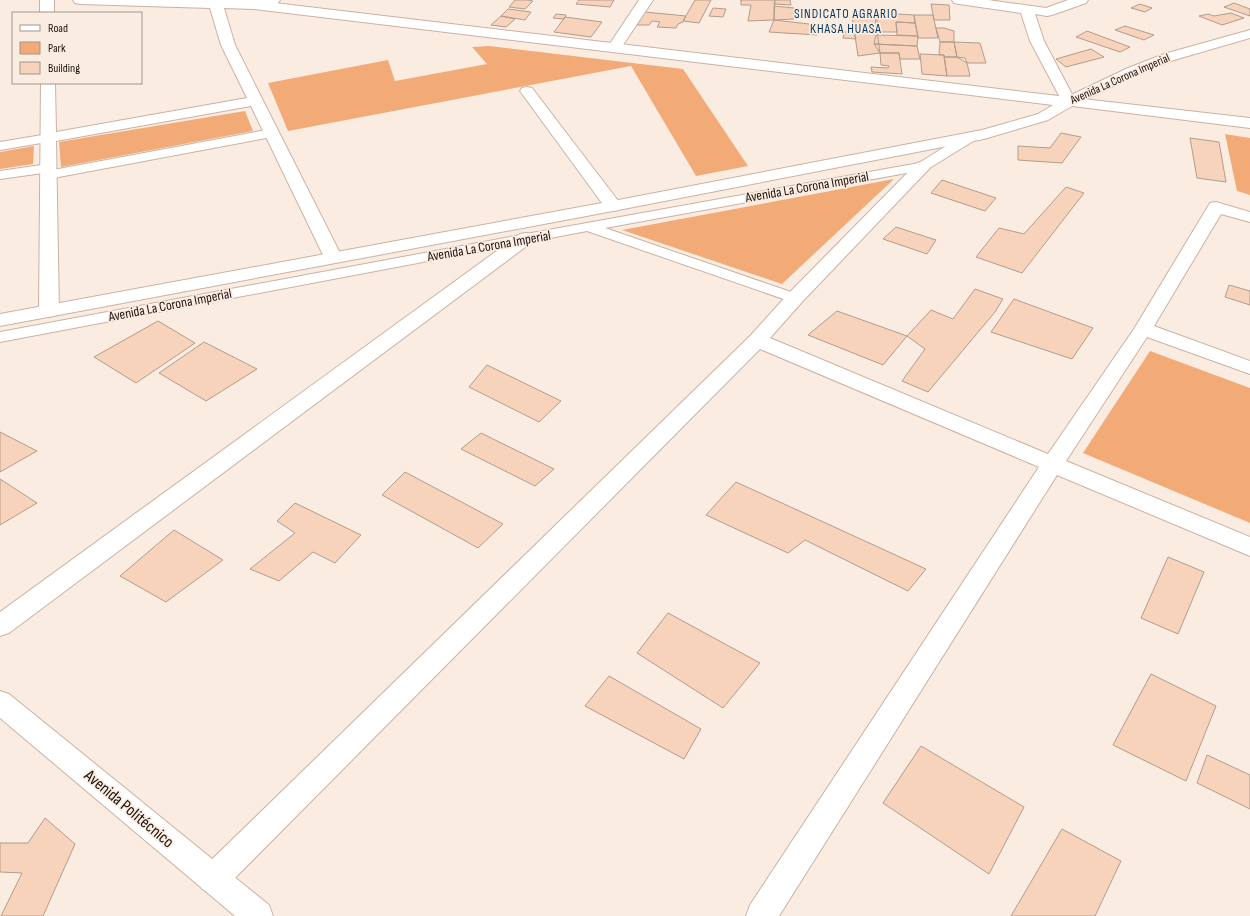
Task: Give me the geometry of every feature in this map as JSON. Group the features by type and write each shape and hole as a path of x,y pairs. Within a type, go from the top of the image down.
{"street":[{"path":"47,0 47,12"},
{"path":"80,0 216,5 273,0"},
{"path":"614,48 646,0"},
{"path":"959,0 1047,12 1081,0"},
{"path":"252,2 614,48 1250,123"},
{"path":"216,5 228,45 333,257"},
{"path":"1027,9 1037,40 1069,102"},
{"name":"Avenida La Corona Imperial","path":"0,320 613,206 984,134 1043,117 1069,102 1133,71 1169,57 1250,34"},
{"path":"48,84 49,311"},
{"path":"527,91 613,206"},
{"path":"48,138 256,102"},
{"path":"213,879 757,340 795,298 923,166"},
{"path":"761,916 1053,464 1143,329 1216,207 1250,217"},
{"path":"0,626 526,238"},
{"path":"1143,329 1250,368"},
{"path":"757,340 1250,547"},
{"name":"Avenida Politécnico","path":"0,702 258,916"}],"lane":[{"path":"0,176 48,172 272,133"},
{"name":"Avenida La Corona Imperial","path":"0,337 526,238 589,228 923,166 970,137"},
{"path":"0,146 48,138"},
{"path":"589,228 795,298"}],"green space":[{"path":"489,46 683,69 748,166 696,176 631,66 288,131 268,83 388,60 395,81 487,64 472,47"},
{"path":"245,111 253,131 61,167 59,142"},
{"path":"1225,134 1250,138 1250,195 1237,191"},
{"path":"34,146 33,164 0,169 0,152"},
{"path":"894,179 782,284 622,230"},
{"path":"1150,351 1250,388 1250,523 1083,453"}],"building":[{"path":"515,0 533,1 525,9 509,7"},
{"path":"579,0 614,0 610,7 576,4"},
{"path":"695,0 711,0 699,23 683,21"},
{"path":"741,0 775,0 774,20 748,21 751,5 741,5"},
{"path":"775,0 790,0 791,5 774,4"},
{"path":"1234,3 1250,9 1250,16 1224,7"},
{"path":"931,4 949,5 950,20 934,20"},
{"path":"1140,4 1152,8 1145,12 1131,8"},
{"path":"774,6 794,8 794,19 774,20"},
{"path":"713,8 726,9 723,17 709,16"},
{"path":"508,9 531,12 525,20 501,16"},
{"path":"884,10 895,10 897,14 914,15 915,23 896,22 897,32 877,32 877,14 884,13"},
{"path":"645,12 686,16 683,22 678,24 676,28 657,27 660,22 652,21 649,25 637,25"},
{"path":"1231,13 1244,18 1222,25 1199,16 1208,14 1214,16"},
{"path":"556,14 566,15 564,19 553,18"},
{"path":"914,15 933,15 938,38 918,38"},
{"path":"501,16 515,19 506,27 491,25"},
{"path":"852,16 875,16 880,53 858,56"},
{"path":"565,17 602,22 591,37 554,32"},
{"path":"774,20 818,25 817,35 769,32"},
{"path":"896,22 915,23 918,36 897,35"},
{"path":"1125,26 1154,35 1144,40 1115,30"},
{"path":"936,28 944,28 954,31 954,42 940,42"},
{"path":"1087,31 1130,47 1120,52 1076,37"},
{"path":"844,32 854,32 856,39 843,38"},
{"path":"876,35 918,36 917,46 874,44"},
{"path":"940,42 954,42 957,57 944,57 944,55 939,55"},
{"path":"954,42 980,43 986,63 967,63 965,58 957,57"},
{"path":"874,44 917,46 920,59 900,59 899,53 880,53"},
{"path":"1091,49 1104,57 1066,67 1056,59"},
{"path":"880,53 899,53 902,74 872,72 871,67 888,68 889,66 881,65"},
{"path":"920,54 944,55 947,76 922,74"},
{"path":"944,57 957,57 967,63 970,76 947,76"},
{"path":"1061,133 1081,137 1062,163 1018,160 1018,146 1050,148"},
{"path":"1190,138 1219,142 1226,182 1197,178"},
{"path":"942,180 996,198 985,211 931,193"},
{"path":"1066,187 1084,193 1022,273 976,257 999,228 1024,234"},
{"path":"896,227 936,240 927,254 883,239"},
{"path":"1229,285 1250,291 1250,305 1225,297"},
{"path":"975,289 1003,299 995,312 928,392 902,381 925,349 907,336 931,310 953,319"},
{"path":"1014,299 1093,328 1072,359 991,332"},
{"path":"837,311 907,336 883,365 808,335"},
{"path":"158,321 195,343 136,383 94,357"},
{"path":"204,342 257,369 206,401 159,373"},
{"path":"487,365 561,401 539,422 469,387"},
{"path":"0,432 37,451 0,472"},
{"path":"481,433 554,469 535,486 461,449"},
{"path":"405,472 503,524 478,548 382,495"},
{"path":"0,479 37,503 0,525"},
{"path":"736,482 926,569 908,591 805,540 788,553 706,515"},
{"path":"295,503 361,535 335,563 313,552 279,581 250,569 295,533 277,521"},
{"path":"174,530 223,560 166,602 120,576"},
{"path":"1168,557 1204,572 1178,634 1141,618"},
{"path":"668,613 760,663 723,708 637,653"},
{"path":"1151,674 1216,706 1186,781 1113,745"},
{"path":"609,676 701,729 684,759 585,706"},
{"path":"921,746 1024,807 989,874 883,803"},
{"path":"1207,755 1250,775 1250,809 1197,783"},
{"path":"45,818 75,844 43,916 1,916 22,873 0,872 0,843 28,843"},
{"path":"1062,829 1121,861 1095,916 1011,916"}],"district":[{"name":"SINDICATO AGRARIO KHASA HUASA","path":"846,22"}]}
